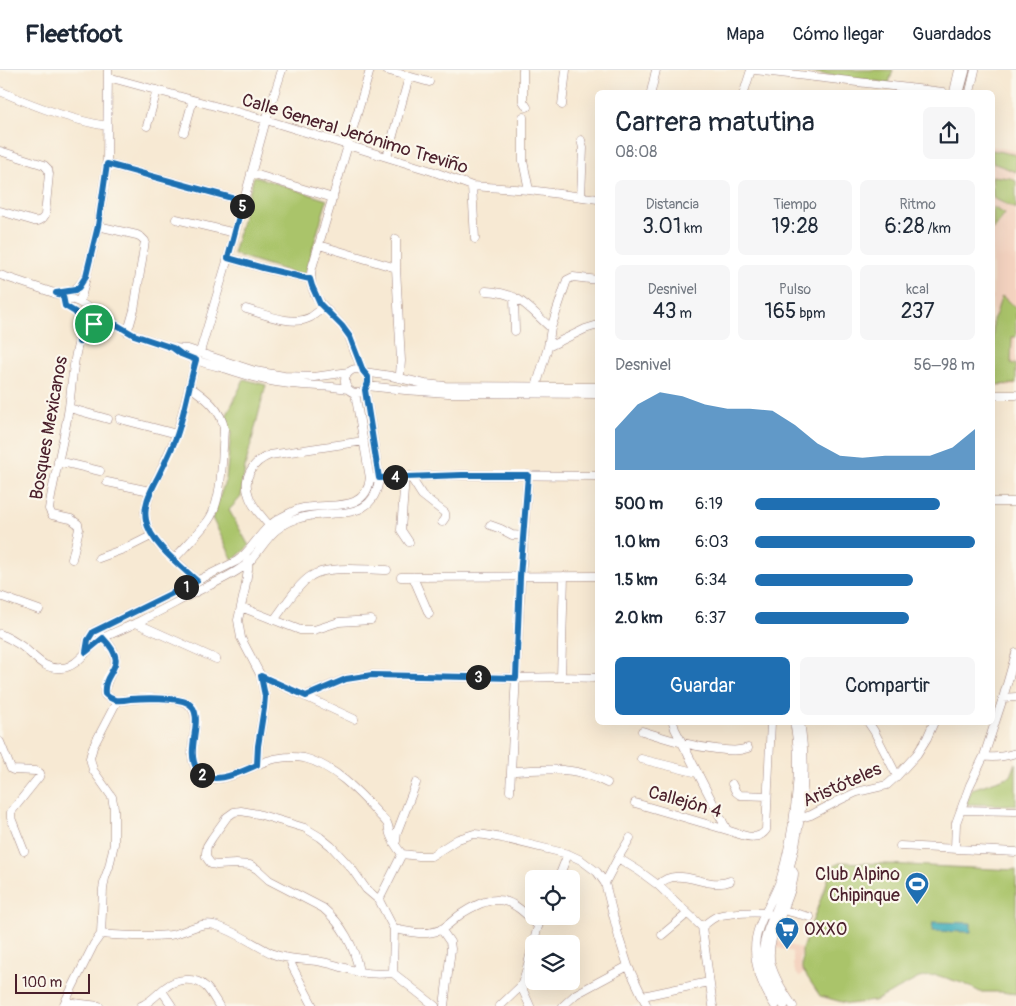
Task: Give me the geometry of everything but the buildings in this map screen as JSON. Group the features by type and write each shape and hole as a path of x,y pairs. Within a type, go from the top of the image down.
{"main road":[{"path":"960,90 965,70"},
{"path":"965,90 970,70"}],"street":[{"path":"197,581 151,536 146,521 146,512 150,491 177,434 266,120 282,70"},
{"path":"0,634 22,646 42,664 52,668 72,665 103,638 225,577 248,563 272,528 306,517 352,512 370,502 375,496 379,478 366,388 368,380 354,351 350,337 320,304 310,279 370,70"},
{"path":"386,70 429,82"},
{"path":"523,70 523,101 526,107"},
{"path":"562,105 566,70"},
{"path":"651,90 656,70"},
{"path":"745,90 751,70"},
{"path":"755,70 926,90"},
{"path":"954,90 959,70"},
{"path":"970,90 975,70"},
{"path":"79,302 98,226 107,164 108,74"},
{"name":"Calle General Jerónimo Treviño","path":"108,74 387,157 472,186 529,190 595,198"},
{"path":"387,157 409,77"},
{"path":"147,126 157,90"},
{"path":"0,91 28,103 89,123 107,126"},
{"path":"184,132 193,100"},
{"path":"523,117 523,161 529,190"},
{"path":"581,140 583,148 581,196"},
{"path":"0,151 44,165 48,169 49,174 45,215 40,221 34,221 0,210"},
{"path":"107,164 243,201"},
{"path":"251,173 333,198"},
{"path":"472,186 475,239"},
{"path":"176,219 235,232"},
{"path":"98,226 137,235 144,242 134,310 126,331"},
{"path":"396,239 401,360 398,378"},
{"path":"319,245 396,268"},
{"path":"228,258 310,279"},
{"path":"0,275 79,302 126,331 143,339 173,348 182,348 198,356 268,381 327,386 362,392 366,388 388,388 448,393 595,394"},
{"path":"59,295 75,290 86,276"},
{"path":"536,387 548,347 551,328 567,280 576,277 595,280"},
{"path":"486,291 514,297 524,302 551,328"},
{"name":"Bosques Mexicanos","path":"59,295 65,306 78,316 79,342"},
{"path":"514,297 515,331"},
{"path":"246,309 297,321 310,317 323,308"},
{"name":"Bosques Mexicanos","path":"72,559 78,524 52,515 50,506 69,408 74,365 79,342 86,325 91,324 105,327 117,325"},
{"path":"548,347 595,326"},
{"path":"86,652 88,640 93,632 237,561 281,518 301,509 341,505 356,501 366,491 370,478 364,441 352,391 346,386 345,378 351,371 354,351"},
{"path":"198,356 276,375 314,377 358,370 435,386 595,387"},
{"path":"388,388 407,380"},
{"path":"174,559 208,520 214,511 219,492 223,422 207,400 190,387"},
{"path":"430,392 439,389 454,390 459,387 482,390 487,393"},
{"path":"995,395 1016,395"},
{"path":"69,408 108,419"},
{"path":"120,419 177,434"},
{"path":"272,528 249,497 247,489 248,479 250,470 255,463 261,458 270,455 364,441"},
{"path":"58,461 100,471"},
{"path":"510,791 520,577 528,475"},
{"path":"408,476 422,495 445,513 445,518 442,522"},
{"path":"408,476 401,530 409,542"},
{"path":"370,478 408,476 595,476"},
{"path":"107,482 150,491"},
{"path":"995,502 1016,502"},
{"path":"490,525 512,535 524,536"},
{"path":"100,558 151,536"},
{"path":"247,552 248,570 238,620 241,638 261,676 265,696 257,765"},
{"path":"274,620 304,582 316,573 332,569 387,570"},
{"path":"561,677 564,576"},
{"path":"401,577 595,576"},
{"path":"413,577 429,614"},
{"path":"2,596 39,610"},
{"path":"241,607 293,628 306,631 339,622 371,620"},
{"path":"136,623 216,659"},
{"path":"96,630 110,644 116,659 105,688 105,694 116,701 159,699 182,701 190,705 196,721 192,758 198,771 207,778 225,777 280,758 292,757 309,760 334,773 366,800 387,823 394,843 402,854 432,856 458,839 474,834 502,838 568,854 588,864 605,883 628,966 647,1006"},
{"path":"995,722 1016,653"},
{"path":"306,696 346,679 372,675 595,678"},
{"path":"261,676 354,719"},
{"path":"1003,698 1016,697"},
{"path":"98,1006 64,1004 94,944 101,934 103,889 114,844 114,808 112,797 93,770 90,758 93,747 116,701"},
{"path":"673,725 727,830"},
{"path":"732,784 740,795 768,796 771,725"},
{"path":"784,1006 770,982 763,961 763,950 772,919 784,891 796,842 798,758 795,725"},
{"path":"776,1006 760,978 756,963 756,947 762,914 779,882 786,858 803,785 804,752 800,725"},
{"path":"870,725 897,776"},
{"name":"Aristóteles","path":"796,820 811,815 857,792 886,785 912,760 922,747 933,725"},
{"path":"955,848 956,823 970,785 984,756 994,725"},
{"path":"642,731 683,744 732,751 748,748"},
{"path":"0,742 11,769 40,773 39,777 11,812 11,818 24,852"},
{"path":"984,756 993,757 1016,753"},
{"path":"641,759 698,773"},
{"path":"512,771 566,770 588,774 607,783"},
{"path":"394,843 416,783"},
{"name":"Callejón 4","path":"635,803 755,837 763,834 766,830 768,796"},
{"path":"961,810 1016,811"},
{"path":"359,972 355,953 346,934 323,908 270,880 250,865 211,864 206,858 208,846 227,817 234,812 241,811 258,814 305,828 326,841 340,855 366,889 379,900 394,929 393,973"},
{"path":"605,883 630,838"},
{"path":"900,846 1016,852"},
{"path":"379,900 402,854"},
{"path":"562,870 568,854"},
{"path":"618,858 658,885 702,927 713,1006"},
{"path":"790,866 794,873 792,887 774,931 770,960 772,968 793,1006"},
{"path":"658,885 668,878 675,876 724,884 730,881"},
{"path":"394,929 422,933 432,932 441,929 472,907 488,901 497,900 516,906 524,911 538,926 521,986 500,1006"},
{"path":"783,910 810,918"},
{"path":"662,934 688,914"},
{"path":"702,927 717,916 762,914 772,919"},
{"path":"101,934 171,935 206,924 214,925 274,954 290,959 324,962 359,972 374,974 393,973 435,1006"},
{"path":"441,929 450,942 451,949 444,1006"},
{"path":"290,959 313,1006"},
{"path":"563,1006 576,994 628,966"},
{"path":"142,1006 168,985 176,981 191,980 205,986 219,1006"},
{"path":"643,996 709,982"},
{"path":"521,986 530,1006"},
{"path":"162,991 172,1006"}],"shaded area":[{"path":"995,147 1016,151 1016,386 995,386"},
{"path":"777,941 802,949 800,965 804,973 799,977 793,965 792,952 775,947"}],"green space":[{"path":"792,70 893,70 889,83"},
{"path":"995,151 1016,155 1016,172 995,164"},
{"path":"254,176 327,200 305,274 297,274 233,254"},
{"path":"995,176 1010,178 1016,181 1016,209 995,199"},
{"path":"995,208 1005,214 995,227"},
{"path":"1002,296 1016,308 1016,337 1012,337 1011,364 1016,364 1016,384 995,385 995,315"},
{"path":"244,379 266,385 245,467 241,497 229,510 249,546 233,560 212,518 226,479 231,433 226,417"},
{"path":"1016,763 1016,805 966,804 972,789 1011,776"},
{"name":"Club Alpino Chipinque","path":"842,862 1016,870 1016,994 980,992 965,984 936,975 919,978 875,1001 849,1004 820,996 802,969 802,949 833,866"}],"water":[{"path":"933,922 971,923 971,932 932,931"}],"place":[{"name":"Club Alpino Chipinque","path":"917,905"},
{"name":"OXXO","path":"787,950"}],"route":[{"path":"107,164 243,201 228,258 310,279 320,304 346,331 363,371 368,377 365,390 379,478 528,475 520,577 516,678 381,674 346,679 306,696 261,676 265,696 257,765 225,777 212,779 203,776 194,764 192,748 196,721 190,705 174,700 132,699 116,701 108,697 104,692 116,659 110,644 103,638 86,652 88,640 93,632 197,581 151,536 146,521 147,501 150,491 177,434 196,360 181,354 173,348 143,339 117,325 105,327 94,324 88,324 84,327 79,342 78,316 65,306 63,296 56,293 75,290 86,276 98,226 107,164"}]}
